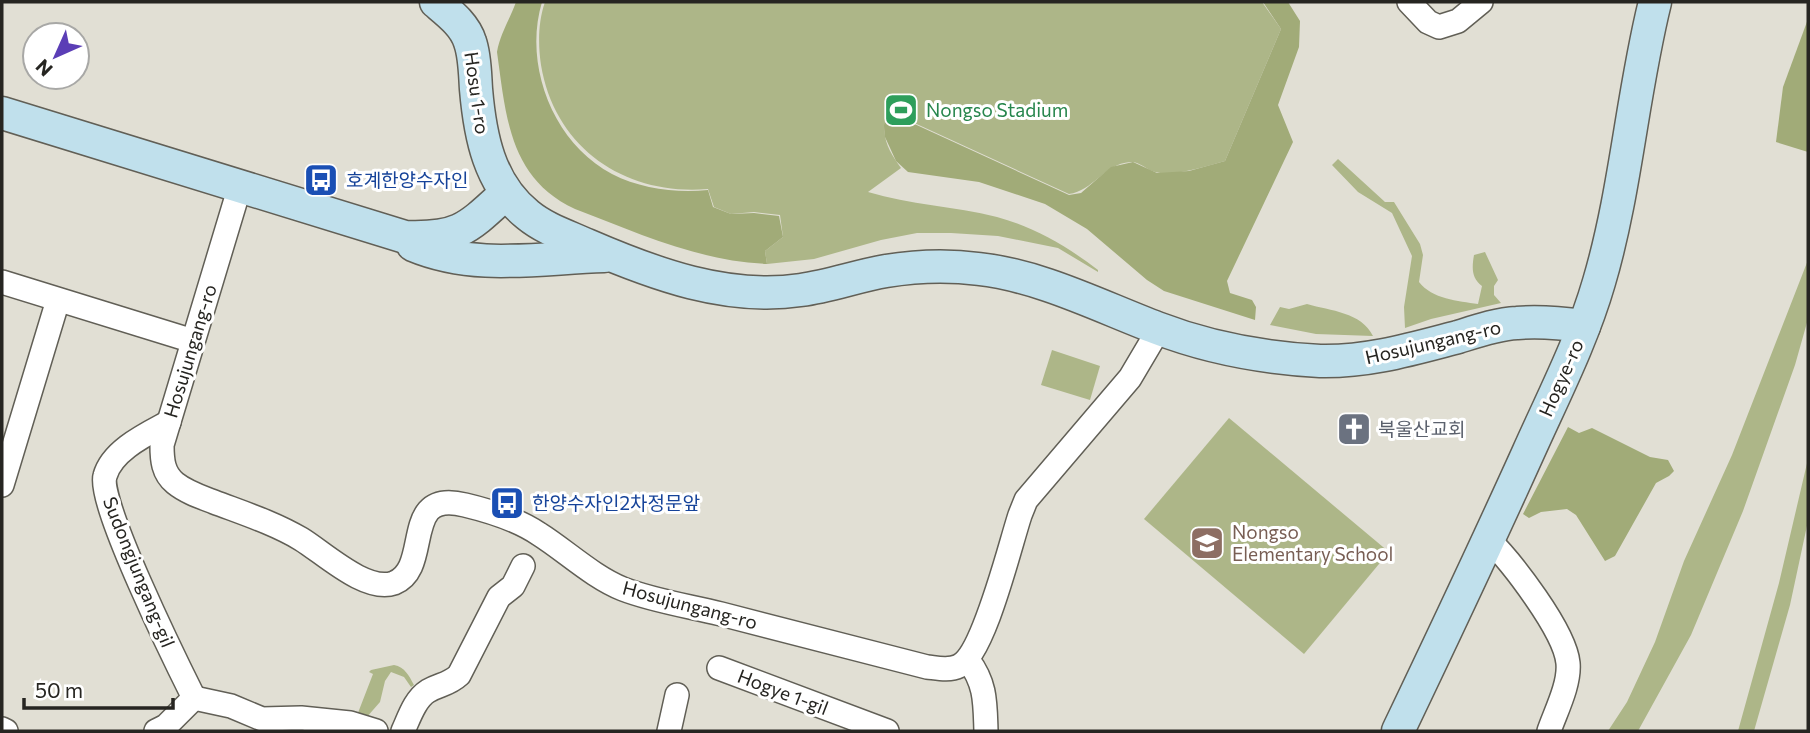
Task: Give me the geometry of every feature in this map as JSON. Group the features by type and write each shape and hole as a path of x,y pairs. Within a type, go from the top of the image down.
{"street":[{"name":"Hosu 1-ro","path":"436,2 461,26 470,42 483,139 492,169 506,194"},
{"path":"1409,2 1428,22 1439,27 1458,21 1481,2"},
{"name":"Hogye-ro","path":"1398,731 1584,326 1599,282 1614,222 1645,44 1656,2"},
{"path":"2,113 405,237 436,238 456,233 479,218 506,194"},
{"name":"Hosujungang-ro","path":"240,186 162,445 162,462 166,474 176,484 191,493 264,521 299,538 342,568 374,583 388,585 398,582 407,573 424,517 430,509 451,502 521,523 624,590 927,667 958,667 968,660"},
{"name":"Hosujungang-ro","path":"506,194 528,216 550,229 612,256 666,275 715,288 759,293 801,290 884,271 927,266 981,269 1031,279 1159,329 1211,346 1320,360 1362,360 1397,354 1515,323 1549,322 1584,326"},
{"path":"376,229 428,251 469,261 508,262 612,256"},
{"path":"2,282 193,341"},
{"path":"2,485 58,299"},
{"path":"986,731 985,701 980,676 968,660 983,631 1020,515 1027,500 1130,378 1159,329"},
{"name":"Sudongjungang-gil","path":"169,422 123,451 111,464 104,478 108,501 155,620 194,698"},
{"path":"1488,539 1523,579 1563,646 1568,663 1566,678 1549,731"},
{"path":"403,731 412,711 428,692 449,684 459,675 499,597 513,586 523,566"},
{"name":"Hogye 1-gil","path":"719,668 887,731"},
{"path":"669,731 677,695"},
{"path":"156,731 166,726 194,698 231,706 262,719 301,718 350,723 376,731"}],"green space":[{"path":"516,2 542,2 537,26 540,76 559,123 573,143 591,160 623,179 671,190 708,190 713,207 731,214 779,216 783,237 765,251 767,264 717,258 645,236 575,209 553,196 536,180 524,163 508,122 497,52"},
{"name":"Nongso Stadium","path":"545,2 1262,2 1281,29 1225,161 1190,170 1155,172 1130,162 1113,167 1085,188 1069,194 897,115 889,116 885,136 889,150 901,168 868,192 1011,221 1075,253 1098,272 1058,248 998,236 951,233 917,233 814,259 767,264 765,251 783,237 780,215 754,212 731,214 714,207 708,189 678,189 649,184 623,175 599,161 578,143 561,121 549,95 541,65 539,34"},
{"path":"1263,2 1288,2 1300,21 1299,47 1278,105 1293,142 1227,281 1230,293 1252,300 1256,307 1255,320 1164,291 1087,229 1045,204 979,182 908,172 896,161 885,137 884,125 889,116 897,116 1069,195 1081,193 1111,167 1133,162 1157,173 1189,171 1225,161 1281,29"},
{"path":"1808,19 1808,152 1776,142 1783,87"},
{"path":"1338,159 1385,202 1394,202 1420,244 1423,255 1419,282 1424,288 1446,298 1478,304 1482,286 1474,276 1473,259 1474,255 1485,252 1498,280 1494,286 1494,295 1501,303 1431,319 1405,328 1404,307 1412,256 1392,213 1358,192 1332,165"},
{"path":"1808,260 1808,319 1795,365 1743,511 1691,635 1638,731 1608,731 1627,702 1655,642 1684,561 1732,455"},
{"path":"1307,304 1353,317 1368,328 1373,336 1316,334 1270,325 1280,307 1289,309"},
{"path":"1052,350 1100,366 1090,400 1041,385"},
{"path":"1229,418 1389,552 1304,654 1144,519"},
{"path":"1568,427 1579,433 1592,428 1650,457 1668,460 1674,471 1656,483 1615,556 1605,561 1576,515 1567,509 1541,512 1529,518 1523,514"},
{"path":"1808,459 1808,521 1790,605 1754,731 1738,731 1779,583"},
{"path":"394,665 404,670 414,685 411,687 404,677 391,672 385,681 380,702 366,718 356,718 373,674 369,672"}],"place":[{"name":"Nongso Stadium","path":"901,110"},
{"name":"호계한양수자인","path":"321,180"},
{"name":"북울산교회","path":"1354,429"},
{"name":"한양수자인2차정문앞","path":"507,503"},
{"name":"Nongso Elementary School","path":"1207,543"}]}
